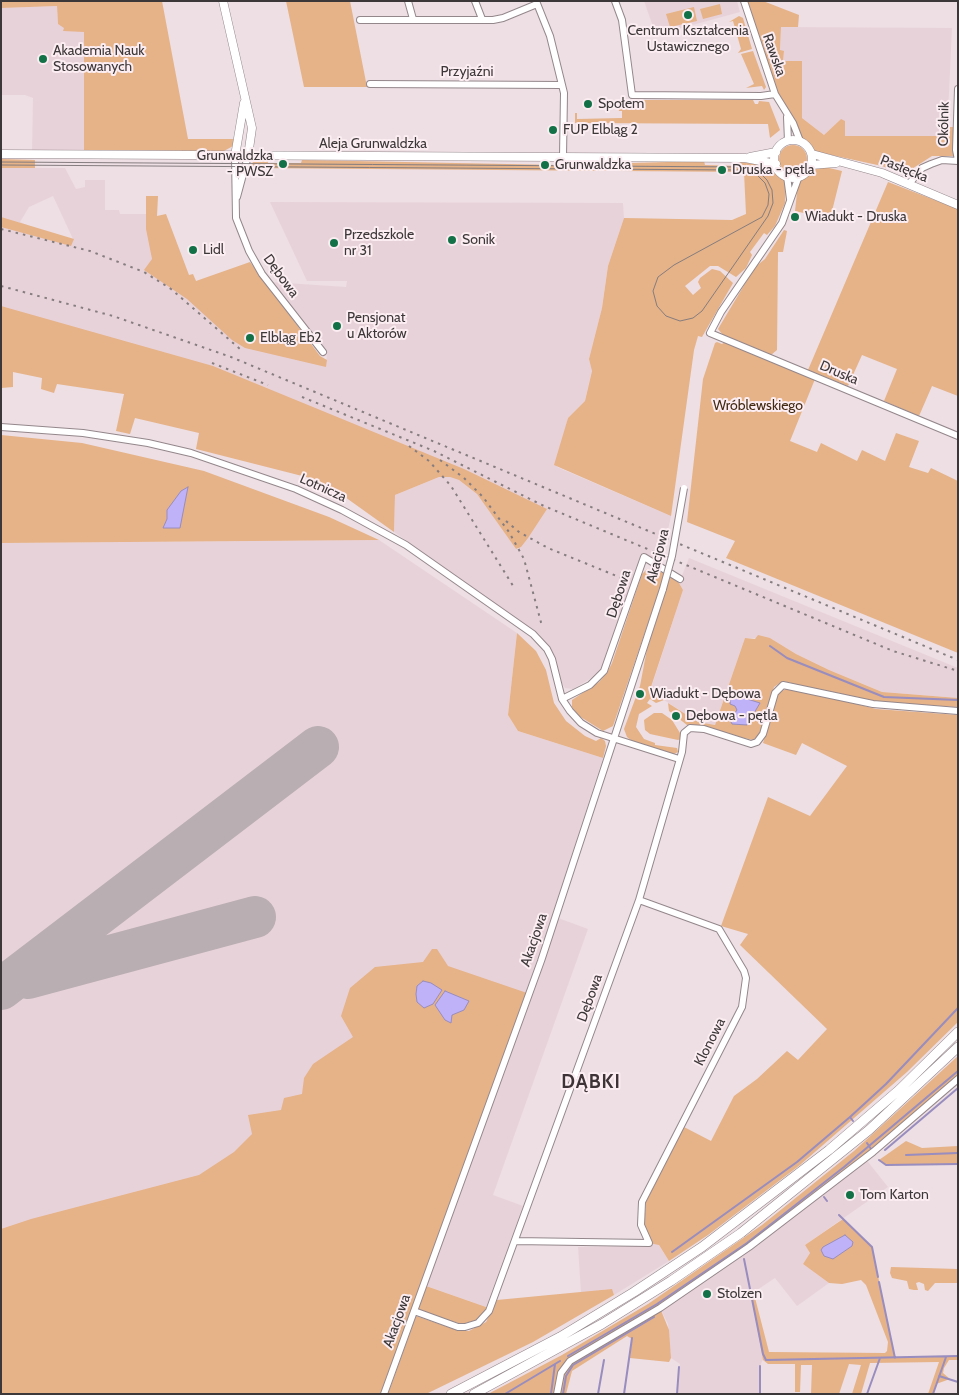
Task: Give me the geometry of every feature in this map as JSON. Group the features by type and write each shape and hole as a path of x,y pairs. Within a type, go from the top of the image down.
{"highway":[{"path":"450,1394 560,1337 634,1292 702,1247 836,1145 899,1090 958,1032"},
{"path":"474,1394 602,1324 732,1239 869,1130 958,1047"}],"main road":[{"path":"223,1 252,128 248,156"},
{"path":"236,156 244,114 244,99"},
{"path":"788,141 800,141 806,145 812,154 811,165 805,173 799,176 787,176 781,173 776,164 776,152 779,146 788,141"},
{"name":"Aleja Grunwaldzka","path":"746,158 776,152"},
{"name":"Aleja Grunwaldzka","path":"1,154 746,158 776,164"},
{"name":"Pasłęcka","path":"812,154 839,163 870,169 958,205"},
{"name":"Pasłęcka","path":"811,165 839,163"}],"street":[{"path":"408,1 413,19"},
{"path":"475,1 482,19"},
{"path":"615,1 622,20 632,95 761,96 775,94"},
{"name":"Rawska","path":"744,1 775,94 793,123 800,141"},
{"path":"360,20 503,18 536,3 550,36 562,86 563,157"},
{"name":"Przyjaźni","path":"370,84 562,86"},
{"name":"Okólnik","path":"958,89 956,150 958,160"},
{"name":"Rawska","path":"787,115 788,141"},
{"name":"Dębowa","path":"236,156 235,206 238,225 256,265 323,352"},
{"name":"Dębowa","path":"235,206 248,156"},
{"path":"909,184 922,168 942,160 958,160"},
{"path":"787,176 790,199"},
{"path":"790,199 799,176"},
{"name":"Druska","path":"790,199 782,223 726,304 710,333 958,436"},
{"name":"Lotnicza","path":"1,427 83,433 182,451 250,472 296,489 342,510 406,545 534,634 547,649 552,659 562,699"},
{"name":"Akacjowa","path":"384,1394 541,961 663,589 674,548 684,488"},
{"name":"Dębowa","path":"562,699 590,685 604,671 644,557 680,579"},
{"name":"Dębowa","path":"414,1312 458,1327 478,1323 489,1311 639,900 679,760 684,733 690,728 704,729 751,744 757,742 763,734 778,688 789,684 873,704 958,711"},
{"path":"562,699 581,723 597,732 679,760"},
{"name":"Klonowa","path":"515,1242 649,1243 641,1225 642,1202 742,1007 746,978 739,960 719,929 639,900"},
{"path":"557,1394 561,1373 570,1361 660,1308 749,1247 865,1158 958,1079"}],"shaded area":[{"name":"Centrum Kształcenia Ustawicznego","path":"644,1 737,1 740,12 656,35"},
{"name":"Akademia Nauk Stosowanych","path":"57,6 58,24 84,31 84,150 32,150 33,98 25,95 1,95 1,8"},
{"path":"781,27 952,28 947,136 845,136 845,122 841,119 824,135 802,118 802,62 783,61 784,51 780,51"},
{"path":"1,168 65,168 76,189 85,187 85,180 105,180 105,210 119,210 120,214 146,214 152,259 326,367 327,351 271,282 346,287 347,281 307,281 270,202 623,203 624,218 608,266 602,308 589,359 592,370 585,401 568,418 557,467 671,516 661,563 641,556 606,661 598,674 573,689 565,688 561,682 554,654 539,634 394,532 395,495 439,477 450,477 459,480 477,494 516,549 519,549 479,482 1,317","holes":["53,196 73,239 72,243 20,222 29,207"]},
{"path":"188,487 180,528 163,528 167,519 167,510 181,491"},
{"path":"379,540 517,633 508,715 518,731 603,758 527,993 1,1394 1,543"},
{"path":"689,558 958,668 958,698 882,692 829,670 796,654 770,638 745,638 715,725 698,722 650,691 683,590 679,583"},
{"path":"731,694 760,703 747,725 732,724 730,720 737,710 735,706 730,704"},
{"path":"558,918 588,929 493,1195 523,1206 486,1307 426,1286"},
{"path":"423,981 431,983 442,990 433,1004 424,1008 417,1002 416,994 417,986"},
{"path":"445,991 469,1001 464,1010 452,1015 451,1023 445,1020 435,1005"},
{"path":"865,1158 888,1187 805,1245 810,1253 803,1264 829,1283 797,1306 775,1278 751,1294 764,1357 760,1366 760,1394 677,1394 680,1364 671,1358 668,1324 660,1308"},
{"path":"845,1235 853,1242 852,1246 833,1259 824,1256 821,1250 823,1247"},
{"path":"649,1243 658,1244 669,1261 614,1295 611,1289 581,1293 578,1247 649,1246"}],"green space":[{"path":"1,1 162,1 188,139 235,139 233,146 224,151 84,150 84,32 63,31 64,28 58,24 57,6 1,8"},
{"path":"286,1 350,1 367,87 304,87"},
{"path":"747,1 763,1 799,15 798,27 781,27 780,50 784,51 783,61 802,61 802,118 824,135 841,119 845,121 845,136 947,136 947,127 956,127 956,156 932,156 904,174 882,166 813,151 801,137 778,93"},
{"path":"720,4 722,14 703,19 700,9"},
{"path":"694,7 697,21 670,27 666,14"},
{"path":"739,16 743,18 752,49 738,53 741,49 733,21 729,22"},
{"path":"753,51 766,87 764,90 762,86 746,88 754,84 741,54"},
{"path":"619,100 753,100 755,104 758,104 759,101 769,102 780,130 770,138 768,124 575,123 575,113 577,113 577,119 622,118 622,111 619,111 618,106"},
{"path":"793,145 803,149 807,159 803,169 793,173 783,169 779,159 783,149"},
{"path":"1,159 35,160 35,168 1,168"},
{"path":"255,160 268,160 268,163 301,163 302,160 558,165 704,161 705,165 740,166 740,162 772,166 786,182 785,203 775,226 767,235 764,233 750,252 752,255 746,268 736,277 718,266 710,266 685,286 693,295 701,288 698,282 700,278 712,269 720,271 733,283 702,337 698,336 694,350 671,516 554,465 568,418 585,401 592,371 589,359 602,308 608,266 624,218 732,220 746,214 744,172 248,168"},
{"path":"816,167 842,171 830,219 795,211 798,184 801,179"},
{"path":"888,182 958,209 958,396 932,386 919,416 884,401 897,369 862,355 848,386 808,370"},
{"path":"146,196 158,196 157,216 166,214 189,275 193,274 196,281 250,262 320,356 327,360 326,367 245,348 232,340 187,299 144,270 152,259 146,229"},
{"path":"1,217 74,239 71,246 1,227"},
{"path":"784,230 787,231 783,252 778,252 777,350 771,355 723,335 718,329 755,267 765,259"},
{"path":"1,306 213,366 464,469 547,509 528,538 521,547 516,549 477,494 459,480 450,477 439,477 395,495 394,532 331,487 314,479 196,449 199,433 135,418 130,434 116,431 124,394 57,384 54,393 41,389 42,378 13,372 13,387 1,388"},
{"name":"Wróblewskiego","path":"725,342 815,379 790,441 817,452 821,443 857,461 862,450 885,461 896,433 919,441 909,467 928,473 931,468 958,481 958,653 726,558 735,541 687,522 703,379 715,343 722,344"},
{"path":"1,435 82,443 204,471 329,517 379,540 1,543"},
{"path":"647,569 664,573 660,588 613,726 603,731 579,716 572,707 572,700 599,682 607,673 642,574"},
{"path":"670,577 679,583 683,590 650,690 664,700 656,703 650,699 647,703 652,706 639,714 636,727 644,739 655,743 655,745 677,748 678,752 674,754 632,741 627,737 624,729 640,686 647,649"},
{"path":"517,633 536,651 546,670 554,703 566,721 585,736 596,741 601,738 605,741 606,746 603,758 518,731 508,715"},
{"path":"758,635 770,638 796,654 829,670 882,692 958,698 958,707 888,703 848,697 783,681 774,687 759,735 753,740 687,725 669,711 668,703 698,722 715,725 745,638 755,639"},
{"path":"790,687 876,709 958,715 958,1022 907,1072 800,1165 708,1235 669,1261 659,1245 649,1243 644,1225 646,1202 684,1127 711,1141 734,1096 757,1079 787,1051 798,1060 827,1029 740,945 748,934 721,926 768,797 810,816 847,766 802,743 796,755 763,743 778,693"},
{"path":"654,713 662,713 672,720 680,733 681,739 650,734 645,730 644,720"},
{"path":"432,949 437,949 448,966 527,993 381,1394 1,1394 1,1229 31,1219 199,1175 234,1152 252,1134 248,1115 281,1110 284,1098 302,1094 304,1078 313,1064 353,1037 341,1016 350,988 375,967 423,962"},
{"path":"958,1056 958,1079 833,1183 660,1308 669,1330 671,1358 669,1362 630,1358 632,1339 627,1336 572,1371 566,1394 488,1394 562,1355 648,1304 762,1225 854,1151"},
{"path":"906,1141 922,1148 958,1146 958,1164 886,1165 879,1160"},
{"path":"843,1219 872,1247 895,1358 958,1356 958,1360 949,1360 944,1368 943,1373 950,1379 936,1384 933,1394 928,1394 939,1362 870,1363 861,1394 852,1394 861,1365 849,1364 839,1394 811,1394 812,1365 801,1365 800,1392 795,1392 795,1364 768,1364 763,1360 751,1294 754,1294 769,1352 885,1353 887,1351 888,1342 866,1285 861,1280 842,1284 829,1283 803,1264 810,1253 805,1245"},
{"path":"891,1267 958,1269 958,1283 935,1283 928,1291 925,1290 924,1284 919,1282 916,1283 918,1290 909,1289 907,1281 892,1278 890,1273"},
{"path":"426,1286 486,1307 486,1310 477,1320 462,1324 430,1315 418,1310"},
{"path":"612,1289 614,1295 533,1342 426,1394 388,1394 416,1316 459,1331 469,1331 486,1322 497,1300"}],"waterway":[{"path":"770,646 787,658 884,697 958,700"},
{"path":"853,1121 850,1117 886,1084 958,1008"},
{"path":"568,1356 657,1304 747,1243 844,1167 958,1071"},
{"path":"885,1150 958,1088"},
{"path":"672,1252 797,1162 850,1117"},
{"path":"867,1143 871,1149"},
{"path":"906,1155 958,1153"},
{"path":"879,1160 886,1165 958,1164"},
{"path":"824,1197 827,1201"},
{"path":"839,1215 872,1247 878,1277"},
{"path":"744,1259 763,1354 766,1360 958,1356"},
{"path":"879,1282 895,1358"},
{"path":"563,1394 566,1376 573,1365 654,1317"},
{"path":"624,1394 632,1338"},
{"path":"933,1394 946,1357"},
{"path":"867,1394 880,1358"},
{"path":"598,1394 604,1360"},
{"path":"505,1394 560,1361"},
{"path":"551,1394 555,1364"},
{"path":"760,1366 760,1394"},
{"path":"677,1394 679,1367"},
{"path":"939,1376 958,1382"}],"runway":[{"path":"1,989 318,747"},
{"path":"28,978 255,917"}],"tram line":[{"path":"1,162 744,167 758,171 767,180 772,190 773,203 768,216 702,311 693,318 680,321 666,316 657,306 653,291 658,277 674,265 762,217 768,205 769,194 765,183 757,175 738,170 1,165"}],"railway":[{"path":"1,229 90,251 144,272 171,289 240,349"},
{"path":"1,286 113,316 231,357 958,660"},
{"path":"212,363 268,385"},
{"path":"302,397 434,451 544,506 893,651 958,671"},
{"path":"409,446 429,461 451,486 515,589"},
{"path":"440,460 464,478 483,497 509,532 524,559 542,626"},
{"path":"506,521 519,532 548,548 624,579"}],"place":[{"name":"Centrum Kształcenia Ustawicznego","path":"688,15"},
{"name":"Akademia Nauk Stosowanych","path":"43,59"},
{"name":"Społem","path":"588,104"},
{"name":"FUP Elbląg 2","path":"553,130"},
{"name":"Grunwaldzka - PWSZ","path":"283,164"},
{"name":"Grunwaldzka","path":"545,165"},
{"name":"Druska - pętla","path":"722,170"},
{"name":"Wiadukt - Druska","path":"795,217"},
{"name":"Sonik","path":"452,240"},
{"name":"Przedszkole nr 31","path":"334,243"},
{"name":"Lidl","path":"193,250"},
{"name":"Pensjonat u Aktorów","path":"337,326"},
{"name":"Elbląg Eb2","path":"250,338"},
{"name":"Wiadukt - Dębowa","path":"640,694"},
{"name":"Dębowa - pętla","path":"676,716"},
{"name":"Tom Karton","path":"850,1195"},
{"name":"Stolzen","path":"707,1294"}],"district":[{"name":"DĄBKI","path":"591,1082"}]}
